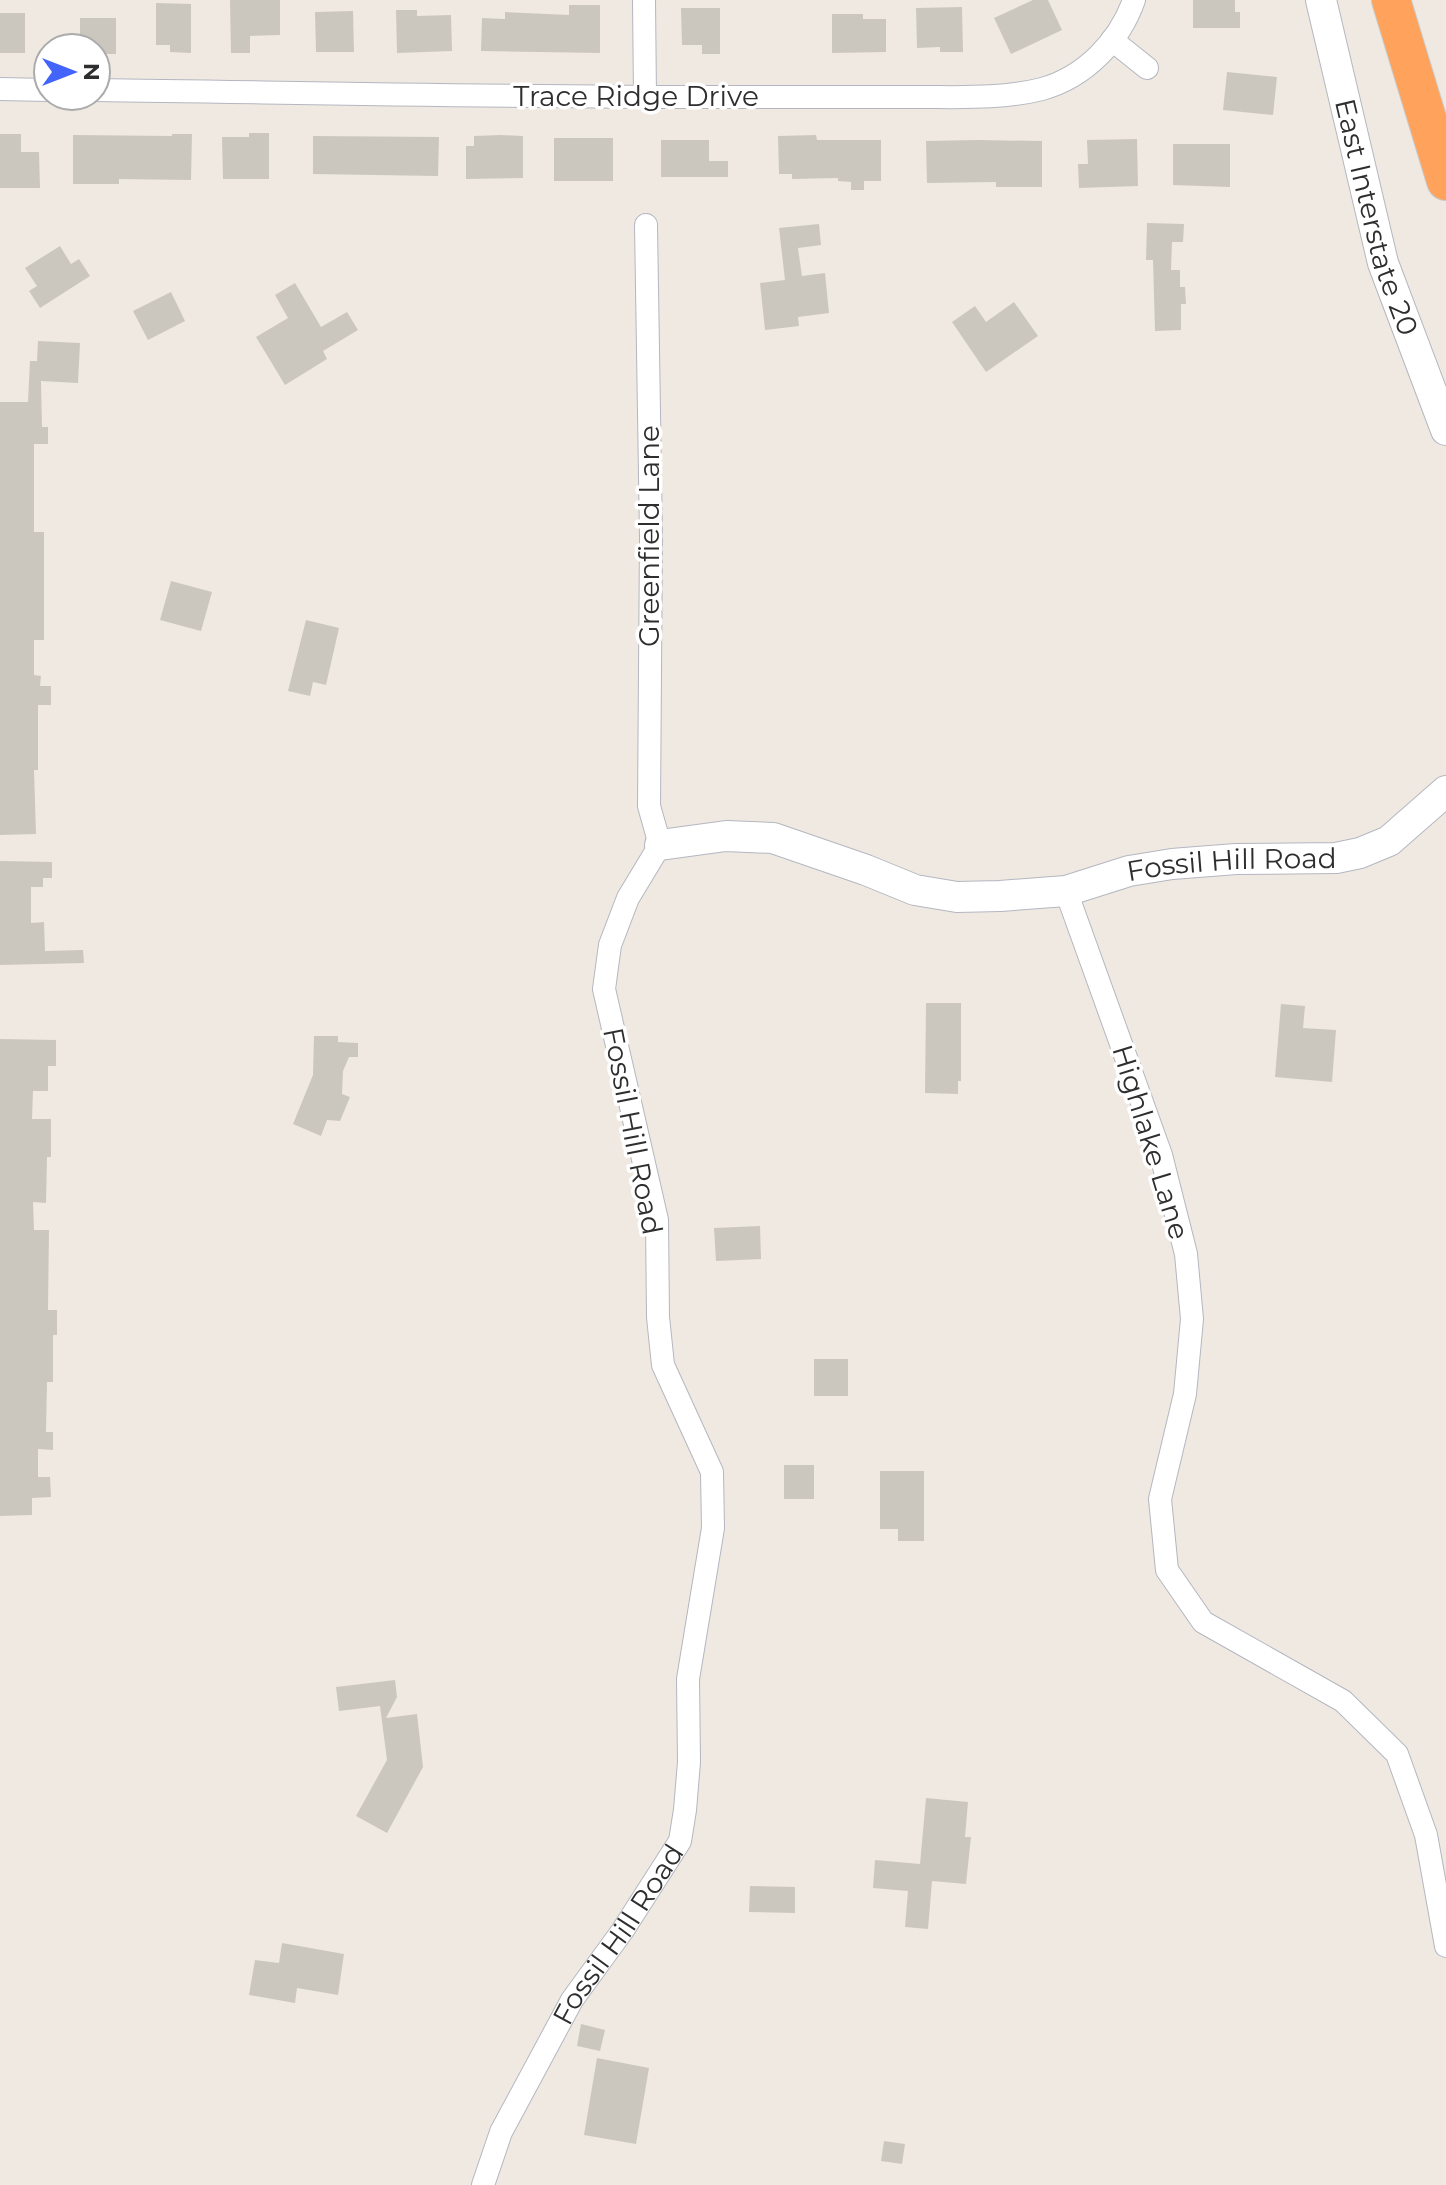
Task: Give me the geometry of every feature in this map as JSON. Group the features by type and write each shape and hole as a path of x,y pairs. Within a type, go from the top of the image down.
{"highway":[{"path":"1391,0 1446,181"}],"street":[{"path":"644,0 645,97"},
{"name":"Trace Ridge Drive","path":"112,90 645,97 985,97 1042,89 1084,69 1103,53 1120,30 1134,0"},
{"name":"East Interstate 20","path":"1321,0 1383,263 1446,430"},
{"path":"1112,40 1147,68"},
{"path":"0,89 32,90"},
{"name":"Greenfield Lane","path":"646,225 651,537 649,806 660,845"},
{"name":"Fossil Hill Road","path":"483,2185 501,2132 572,2000 623,1930 680,1841 685,1810 689,1762 688,1679 713,1528 712,1472 663,1365 658,1317 657,1220 604,989 614,933 628,898 660,845 726,836 773,838 915,890 957,897 1066,891 1129,871 1172,864 1236,859 1336,858 1360,853 1389,841 1446,791"},
{"name":"Highlake Lane","path":"1066,891 1161,1155 1186,1254 1192,1319 1185,1394 1160,1499 1167,1570 1203,1622 1343,1701 1397,1754 1426,1835 1446,1946"}],"building":[{"path":"230,0 280,0 280,35 250,36 250,53 231,53"},
{"path":"1033,0 1048,0 1062,30 1011,54 994,18"},
{"path":"1193,0 1235,0 1235,12 1240,12 1240,28 1193,28"},
{"path":"156,3 191,4 191,53 170,52 170,45 156,45"},
{"path":"569,5 600,5 600,53 481,51 482,18 505,19 505,12 569,15"},
{"path":"962,7 963,52 940,52 940,47 917,48 916,8"},
{"path":"681,8 720,8 720,54 702,54 702,45 682,45"},
{"path":"396,10 417,10 417,16 451,15 452,51 397,53"},
{"path":"353,11 354,52 316,52 315,12"},
{"path":"0,13 25,13 25,53 0,53"},
{"path":"832,14 863,14 863,19 886,19 886,52 832,53"},
{"path":"80,18 116,18 116,54 112,54 112,32 80,32"},
{"path":"1227,72 1277,77 1273,115 1223,110"},
{"path":"249,133 269,133 269,179 223,179 222,137 249,137"},
{"path":"0,134 21,134 21,152 39,152 40,188 0,188"},
{"path":"192,134 191,180 119,179 119,184 73,184 73,135"},
{"path":"816,135 817,140 881,140 881,181 864,181 864,190 851,190 851,182 838,181 838,178 792,179 792,174 779,174 778,136"},
{"path":"313,136 439,137 438,176 313,174"},
{"path":"474,136 523,136 523,178 466,179 466,146 474,146"},
{"path":"554,138 613,138 613,181 554,181"},
{"path":"1137,139 1138,186 1079,188 1078,164 1088,164 1087,140"},
{"path":"661,140 709,140 709,161 728,161 728,177 661,177"},
{"path":"926,141 1042,141 1042,187 996,187 996,182 927,183"},
{"path":"1173,144 1230,144 1230,187 1173,185"},
{"path":"1147,223 1184,224 1183,242 1172,242 1171,270 1180,270 1180,287 1185,287 1186,304 1181,304 1181,330 1155,331 1153,260 1146,260"},
{"path":"819,224 821,245 798,248 802,276 825,273 829,313 798,317 799,326 765,330 760,283 785,280 779,228"},
{"path":"60,246 71,264 79,259 90,276 40,308 29,291 37,286 25,268"},
{"path":"295,283 321,327 347,312 358,330 323,351 327,359 285,385 256,337 288,318 275,295"},
{"path":"171,292 185,321 148,340 133,311"},
{"path":"1014,302 1038,336 986,372 952,322 975,306 986,322"},
{"path":"38,341 80,343 78,383 41,381 42,427 48,427 48,444 34,444 34,532 44,532 44,640 34,640 34,675 41,676 40,686 51,686 51,705 38,705 38,770 34,770 36,834 0,835 0,402 28,402 30,361 37,361"},
{"path":"171,581 212,592 201,631 160,620"},
{"path":"306,620 339,628 326,685 313,682 310,696 288,691"},
{"path":"0,861 52,862 52,878 43,878 43,887 31,887 31,923 44,922 45,951 83,950 84,963 0,965"},
{"path":"926,1003 961,1003 961,1081 958,1081 958,1094 925,1093"},
{"path":"1281,1004 1305,1006 1303,1028 1336,1030 1332,1082 1275,1077"},
{"path":"314,1036 338,1036 338,1042 358,1043 358,1057 349,1057 343,1071 342,1094 350,1097 340,1121 327,1120 321,1136 293,1124 313,1075"},
{"path":"0,1039 56,1040 56,1066 48,1066 48,1091 33,1091 32,1119 51,1119 46,1203 33,1202 34,1230 49,1230 48,1310 57,1310 57,1335 53,1335 53,1382 47,1382 46,1432 53,1432 53,1450 38,1449 38,1477 50,1477 51,1497 32,1498 32,1515 0,1516"},
{"path":"760,1226 761,1259 716,1261 714,1228"},
{"path":"814,1359 848,1359 848,1396 814,1396"},
{"path":"784,1465 814,1465 814,1499 784,1499"},
{"path":"880,1471 924,1471 924,1541 898,1541 898,1529 880,1529"},
{"path":"395,1680 397,1697 386,1718 417,1714 423,1767 387,1833 356,1816 387,1760 380,1706 339,1711 336,1687"},
{"path":"926,1798 968,1802 965,1837 971,1837 966,1884 932,1881 928,1929 905,1927 908,1891 873,1888 875,1860 920,1864"},
{"path":"750,1886 795,1887 795,1913 749,1912"},
{"path":"282,1943 344,1954 338,1995 297,1988 295,2003 249,1995 255,1960 279,1963"},
{"path":"581,2024 605,2030 600,2051 577,2046"},
{"path":"597,2058 649,2068 636,2144 584,2135"},
{"path":"884,2141 905,2144 902,2164 881,2161"}]}
